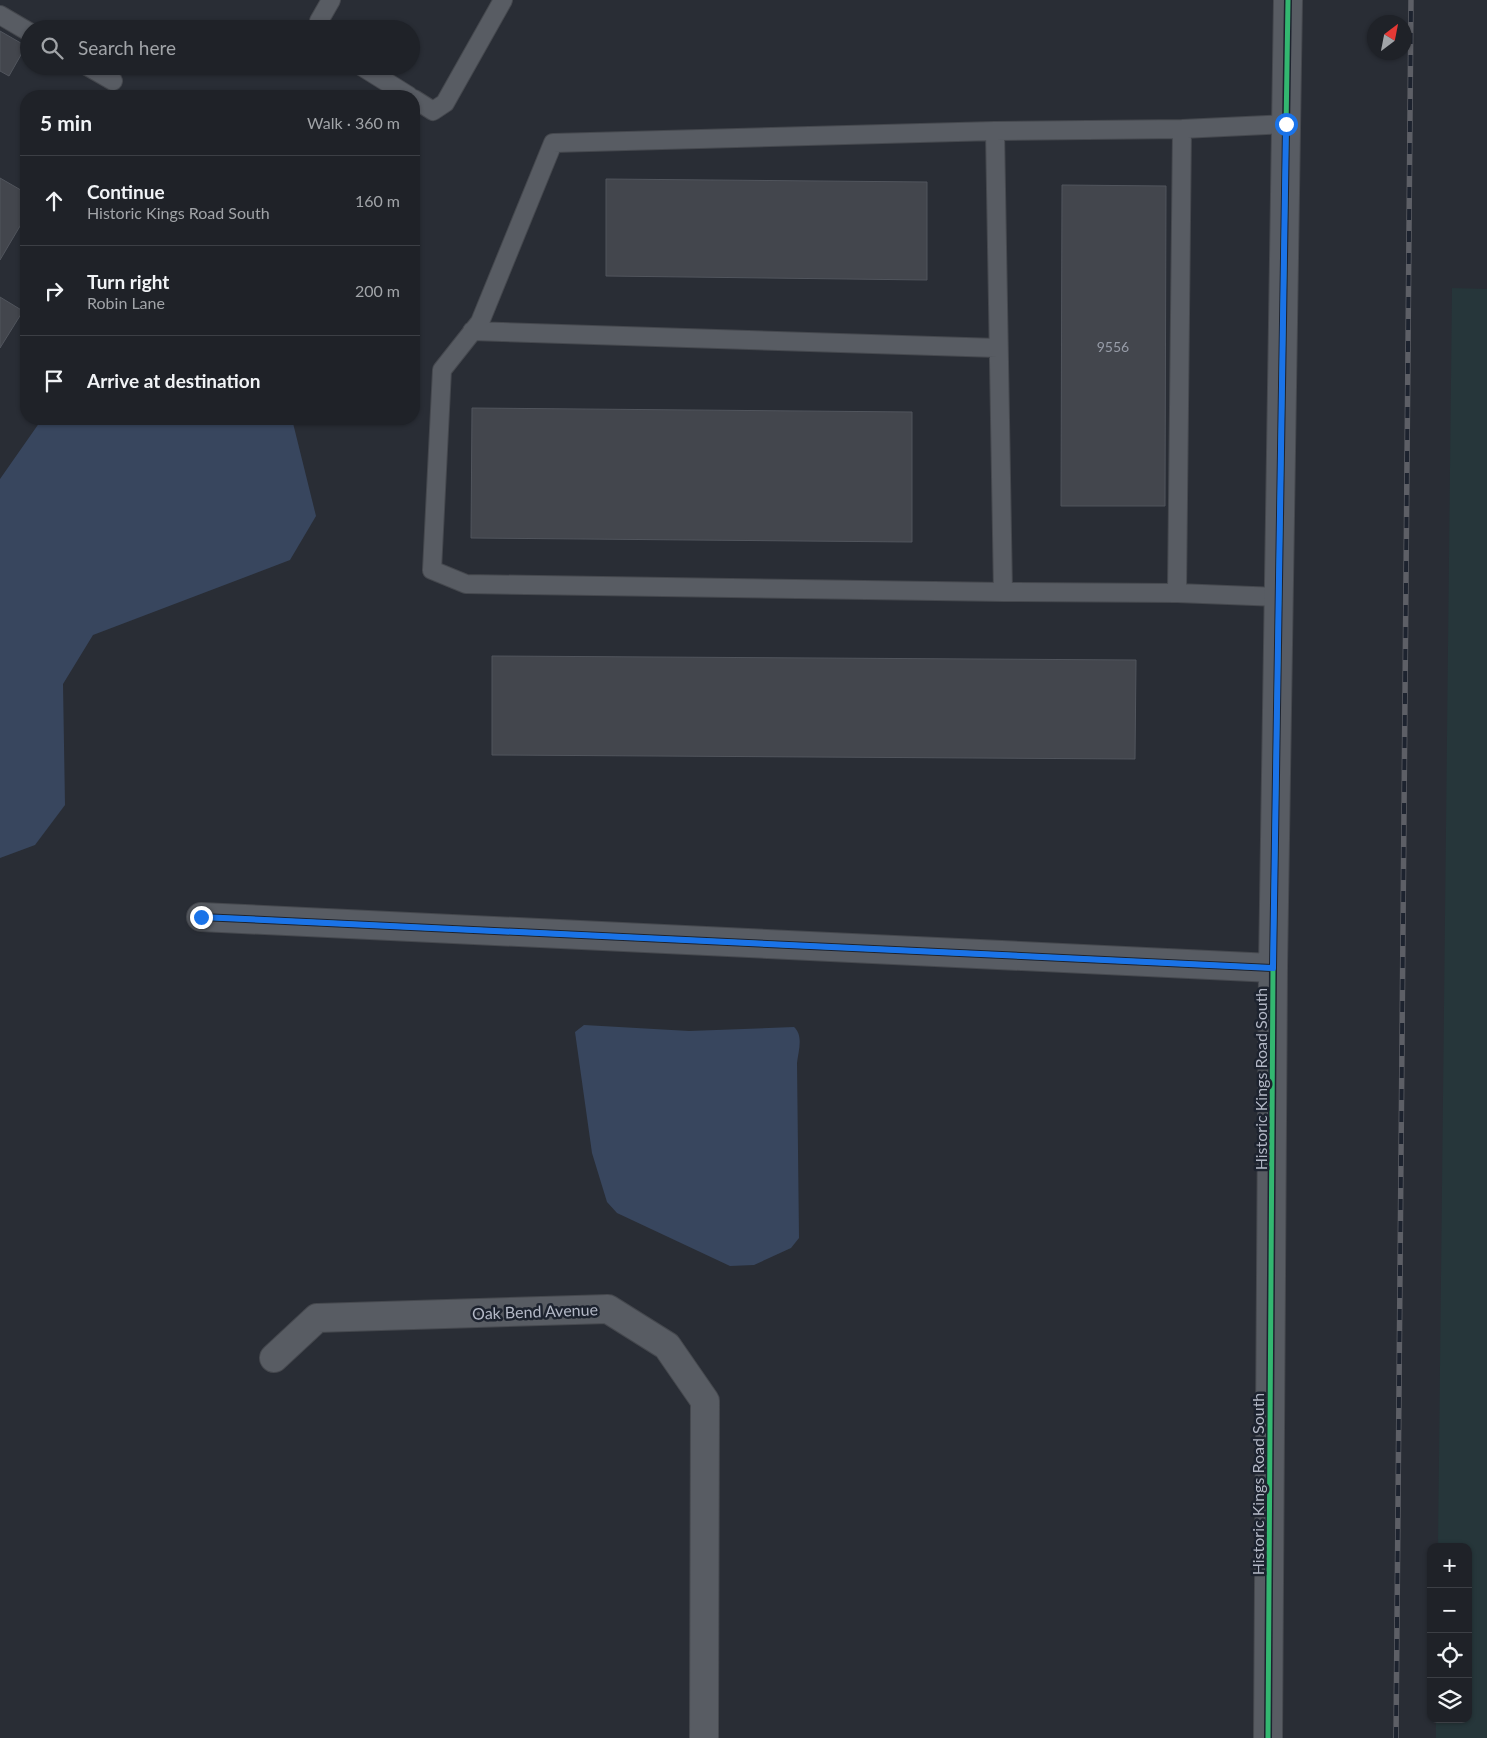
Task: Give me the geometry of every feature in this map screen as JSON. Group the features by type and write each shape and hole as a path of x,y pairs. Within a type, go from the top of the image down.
{"street":[{"name":"Historic Kings Road South","path":"1268,1738 1273,968 1288,0"},
{"path":"201,917 1273,968"},
{"name":"Oak Bend Avenue","path":"274,1358 318,1318 608,1309 668,1346 705,1402 704,1738"}],"lane":[{"path":"321,20 331,0"},
{"path":"420,103 433,111 445,103 503,0"},
{"path":"0,15 20,27"},
{"path":"103,75 113,81"},
{"path":"375,75 399,90"},
{"path":"1279,597 1177,593 466,584 432,570 442,370 480,322 553,143 996,131 1182,129 1286,124"},
{"path":"1177,593 1182,129"},
{"path":"996,131 1003,592"},
{"path":"472,331 998,348"}],"shaded area":[{"path":"1452,288 1487,289 1487,1738 1436,1738 1436,1723 1472,1723 1472,1543 1438,1543"}],"water":[{"path":"38,425 293,425 316,516 290,560 93,635 63,684 65,805 35,845 0,858 0,479"},
{"path":"584,1025 689,1031 794,1027 800,1039 797,1063 799,1238 791,1248 754,1265 730,1266 617,1213 607,1202 592,1153 575,1032"}],"building":[{"path":"0,31 20,43 20,57 9,76 0,71"},
{"path":"0,178 20,190 20,226 0,260"},
{"path":"606,179 927,182 927,280 606,276"},
{"path":"1062,185 1166,186 1165,506 1061,506"},
{"path":"0,297 20,309 20,316 0,348"},
{"path":"472,408 912,412 912,542 471,538"},
{"path":"492,656 1136,660 1135,759 492,755"}],"railway":[{"path":"1396,1738 1411,0"}],"cycle path":[{"path":"1268,1738 1273,968 1288,0"},
{"path":"201,917 1273,968"}],"route":[{"path":"201,917 1273,968 1286,124"}]}
